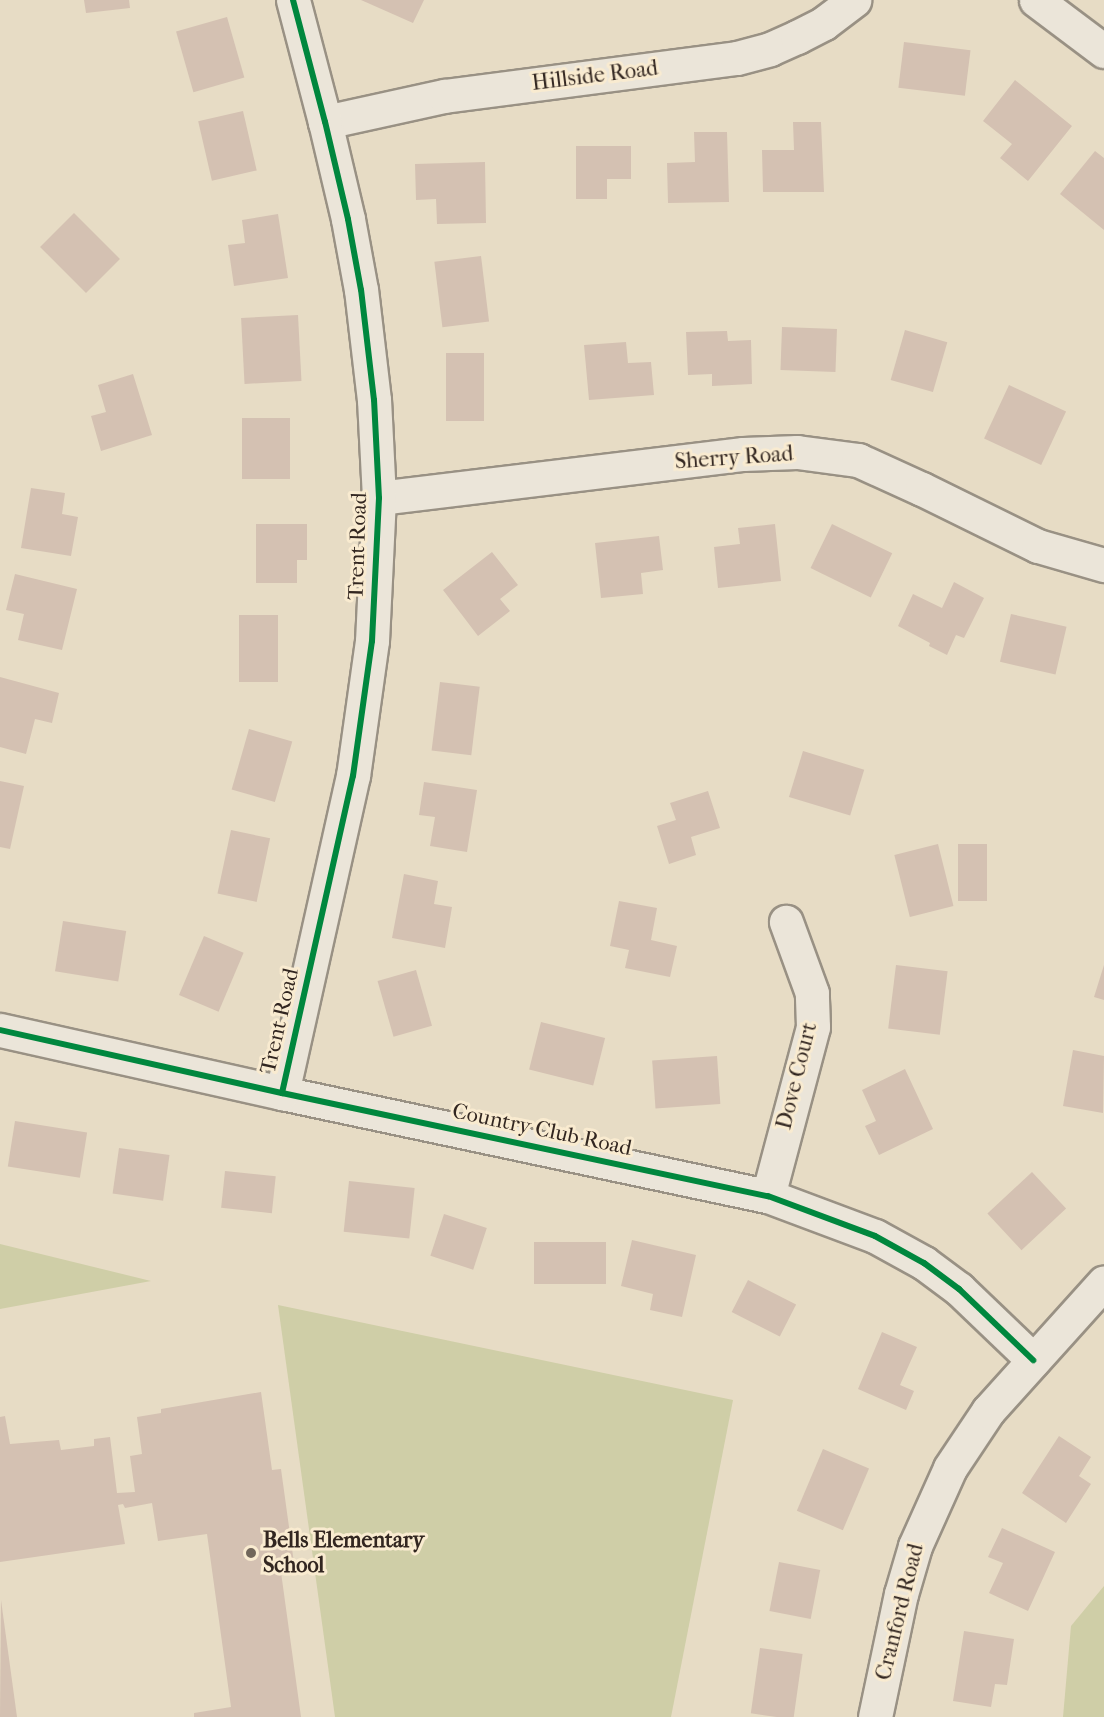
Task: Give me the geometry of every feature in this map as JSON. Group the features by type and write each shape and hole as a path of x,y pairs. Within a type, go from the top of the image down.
{"street":[{"name":"Trent Road","path":"282,1093 353,776 372,641 379,498 374,400 361,290 326,122 293,0"},
{"name":"Hillside Road","path":"326,122 396,105 490,89 737,58 770,49 797,37 824,23 854,0"},
{"path":"1036,0 1104,51"},
{"name":"Sherry Road","path":"379,498 743,454 797,452 858,460 1038,546 1104,565"},
{"name":"Dove Court","path":"768,1196 813,1027 812,993 786,922"},
{"name":"Country Club Road","path":"0,1030 282,1093 768,1196 875,1236 924,1263 959,1289 1033,1360"},
{"name":"Cranford Road","path":"875,1717 901,1594 915,1546 950,1468 988,1411 1104,1282"}],"green space":[{"path":"0,1244 151,1281 0,1309"},
{"path":"278,1305 733,1400 671,1717 335,1717"},
{"path":"1104,1586 1104,1717 1063,1717 1071,1626"}],"building":[{"path":"84,0 129,0 130,8 86,13"},
{"path":"361,0 424,0 413,23"},
{"path":"227,17 244,78 193,92 176,32"},
{"path":"904,42 971,50 965,96 898,88"},
{"path":"1015,80 1072,126 1028,181 1000,158 1012,144 983,121"},
{"path":"243,111 257,170 212,181 198,121"},
{"path":"793,122 821,122 824,192 763,192 762,150 794,150"},
{"path":"694,132 727,132 729,202 668,203 667,163 695,162"},
{"path":"576,146 631,146 631,179 607,179 607,199 576,199"},
{"path":"1095,151 1104,158 1104,230 1060,194"},
{"path":"485,162 486,223 437,224 436,199 416,200 415,164"},
{"path":"74,213 120,259 86,293 40,247"},
{"path":"278,214 288,278 234,286 228,245 245,243 242,220"},
{"path":"481,256 489,322 442,327 434,262"},
{"path":"298,315 301,381 245,384 241,318"},
{"path":"782,327 837,329 835,372 780,370"},
{"path":"905,330 947,342 933,392 891,380"},
{"path":"727,331 728,341 751,340 752,384 712,386 712,374 688,375 686,332"},
{"path":"626,342 628,363 651,362 654,395 589,400 584,345"},
{"path":"446,353 484,353 484,421 446,421"},
{"path":"133,374 152,435 101,451 91,416 106,412 98,385"},
{"path":"1009,385 1066,412 1041,465 984,438"},
{"path":"242,418 290,418 290,479 242,479"},
{"path":"31,488 65,493 62,514 78,517 71,556 21,548"},
{"path":"256,524 307,524 307,560 297,560 297,583 256,583"},
{"path":"775,524 781,581 718,588 714,547 740,544 738,528"},
{"path":"832,524 892,553 871,597 811,568"},
{"path":"659,536 663,570 641,573 643,594 601,598 595,543"},
{"path":"492,552 518,585 500,599 510,611 478,636 443,590"},
{"path":"15,574 77,589 62,650 18,640 24,614 6,610"},
{"path":"954,582 984,598 964,638 956,635 947,655 898,626 913,594 942,608"},
{"path":"1011,614 1067,627 1056,675 1000,662"},
{"path":"239,615 278,615 278,682 239,682"},
{"path":"0,677 59,693 52,723 35,719 26,754 0,747"},
{"path":"440,682 480,687 471,755 432,750"},
{"path":"249,729 292,741 275,802 232,790"},
{"path":"803,751 864,770 850,816 789,797"},
{"path":"0,781 24,786 10,849 0,847"},
{"path":"424,782 477,790 467,852 430,846 435,817 419,815"},
{"path":"708,791 720,828 691,837 696,855 669,864 657,826 676,820 670,803"},
{"path":"231,830 270,838 257,902 217,894"},
{"path":"938,844 953,906 910,917 894,855"},
{"path":"958,844 987,844 987,901 958,901"},
{"path":"404,874 438,881 434,904 452,907 445,948 392,938"},
{"path":"619,901 657,908 651,940 677,946 670,977 625,968 629,950 610,946"},
{"path":"63,921 126,931 118,981 55,971"},
{"path":"204,936 244,953 219,1012 179,995"},
{"path":"896,965 948,971 940,1035 888,1029"},
{"path":"1104,965 1104,1000 1094,997"},
{"path":"416,970 432,1026 394,1037 378,981"},
{"path":"541,1022 605,1038 593,1086 529,1070"},
{"path":"1073,1050 1104,1056 1103,1113 1063,1106"},
{"path":"717,1056 720,1104 656,1108 652,1061"},
{"path":"905,1069 933,1129 879,1155 865,1126 876,1121 862,1090"},
{"path":"15,1121 87,1132 80,1178 8,1166"},
{"path":"119,1148 170,1155 163,1201 113,1194"},
{"path":"225,1171 276,1176 272,1213 221,1208"},
{"path":"1032,1172 1066,1209 1021,1250 987,1214"},
{"path":"349,1181 415,1188 409,1239 344,1232"},
{"path":"444,1214 487,1228 473,1270 430,1256"},
{"path":"632,1240 696,1255 682,1317 650,1310 653,1294 621,1286"},
{"path":"534,1242 606,1242 606,1284 534,1284"},
{"path":"748,1280 796,1305 780,1337 732,1312"},
{"path":"882,1332 917,1347 900,1385 914,1391 906,1410 858,1389"},
{"name":"Bells Elementary School","path":"261,1392 272,1470 281,1469 294,1563 280,1565 301,1717 194,1717 194,1713 231,1707 207,1534 158,1541 152,1503 125,1508 123,1504 118,1505 125,1544 0,1562 0,1417 5,1416 10,1444 59,1440 61,1450 94,1446 94,1439 110,1437 117,1493 135,1492 130,1456 142,1454 137,1417 161,1413 161,1409"},
{"path":"1059,1436 1091,1457 1079,1476 1091,1484 1066,1523 1022,1493"},
{"path":"823,1449 869,1469 843,1530 797,1511"},
{"path":"1002,1528 1055,1552 1028,1611 989,1593 1003,1563 988,1557"},
{"path":"779,1562 820,1570 811,1619 769,1611"},
{"path":"1,1600 17,1717 0,1717"},
{"path":"964,1631 1014,1639 1007,1685 995,1684 991,1707 953,1701"},
{"path":"760,1648 803,1654 794,1717 751,1713"}],"cycle path":[{"path":"282,1093 353,776 372,641 379,498 374,400 361,290 348,219 293,0"},
{"path":"0,1030 282,1093 768,1196 875,1236 924,1263 959,1289 1033,1360"}],"place":[{"name":"Bells Elementary School","path":"251,1553"}]}
